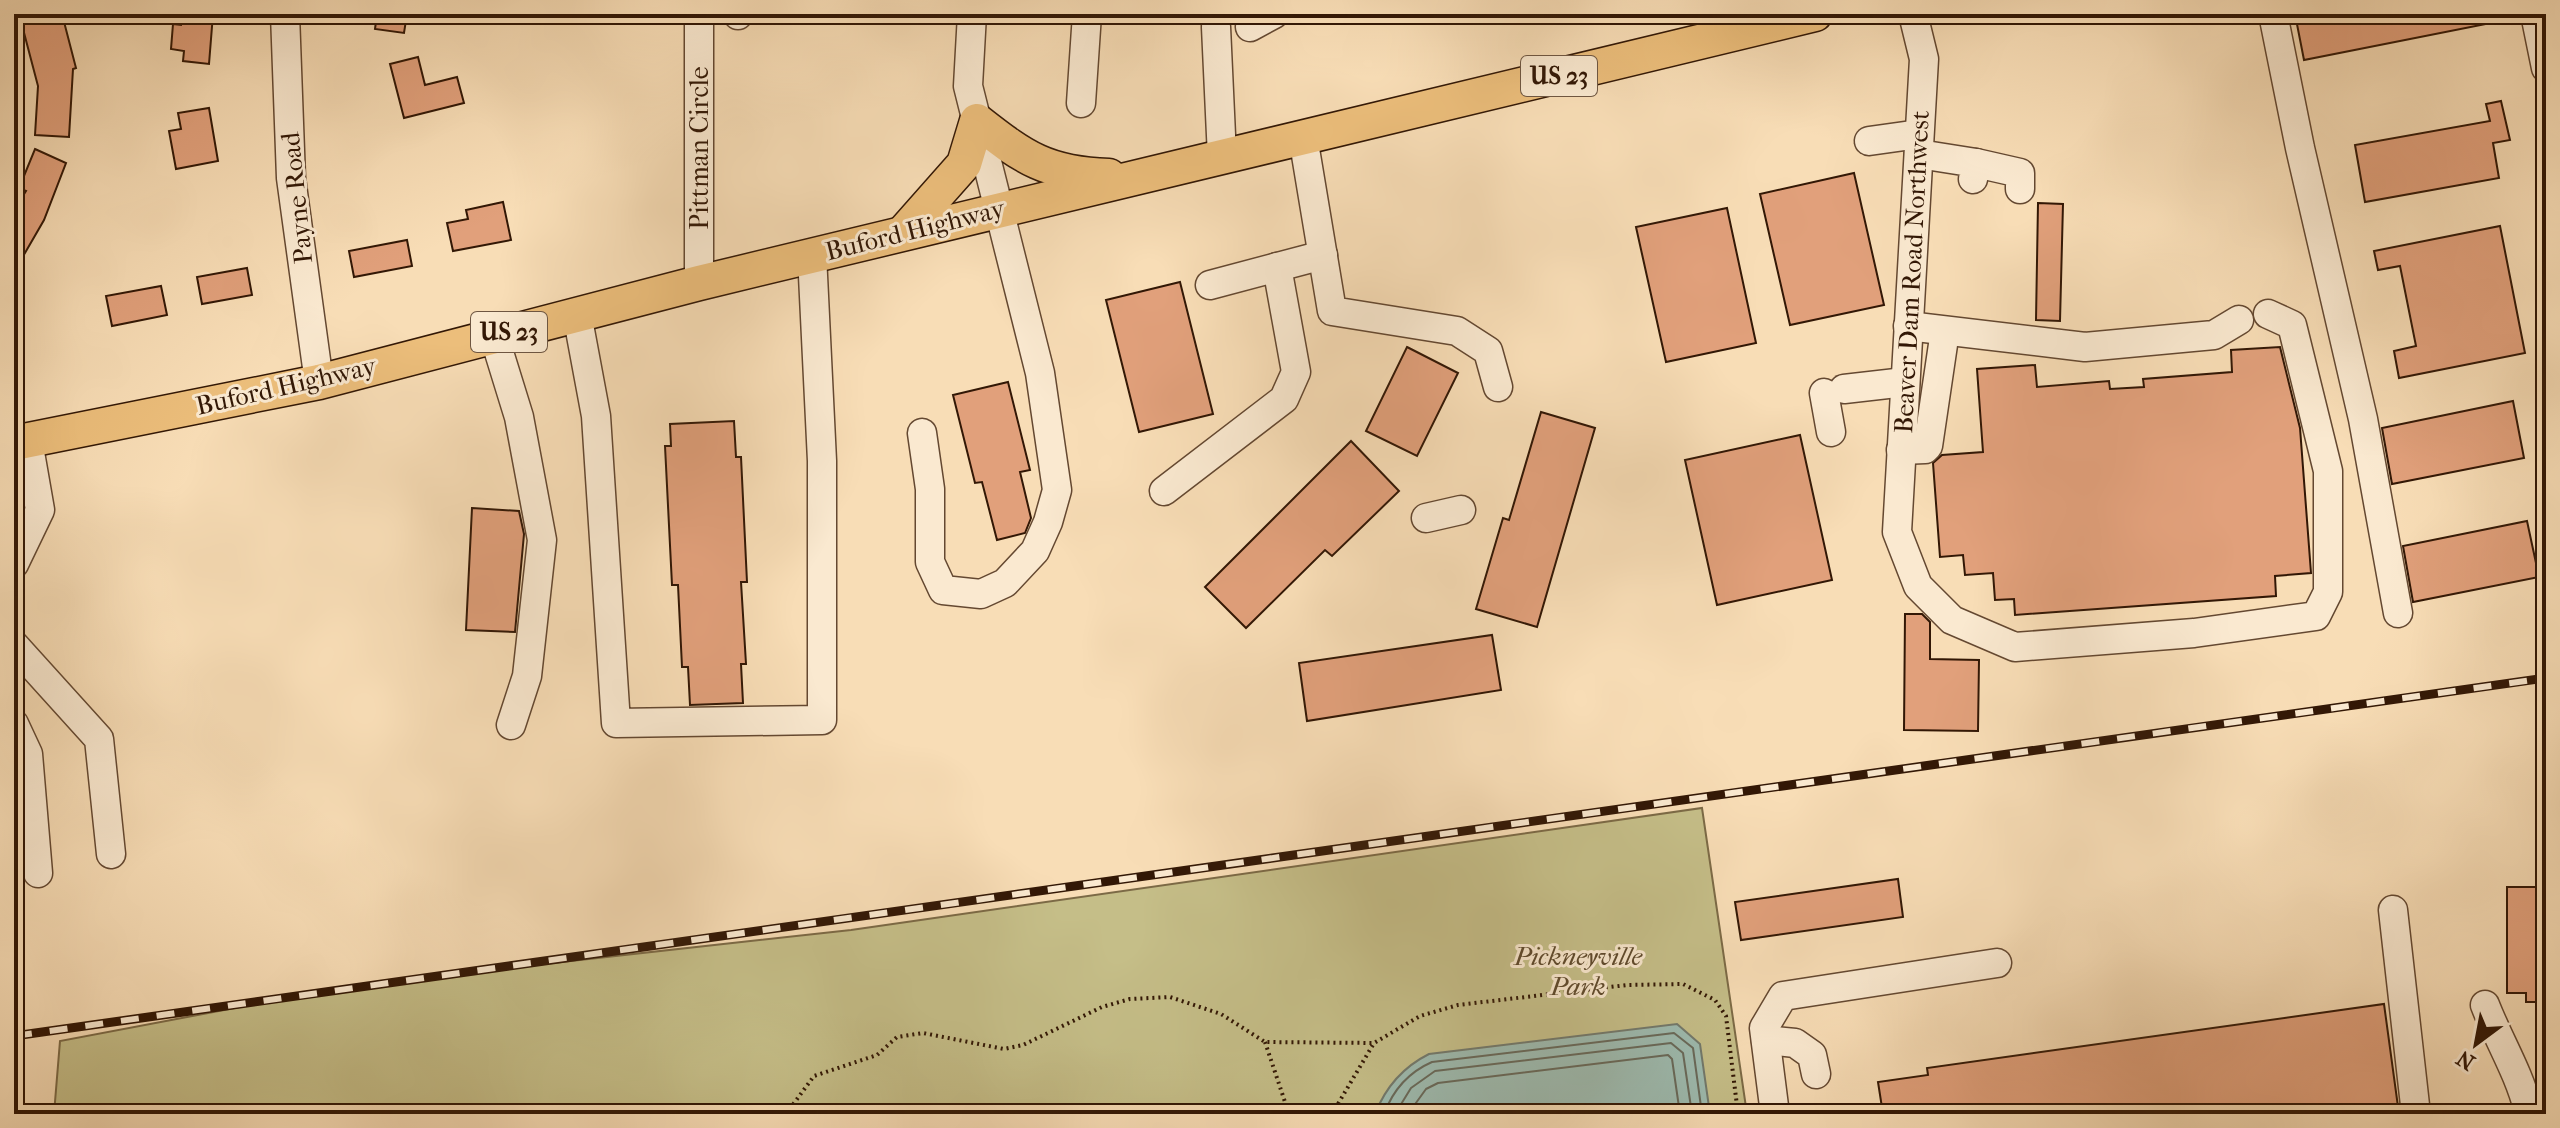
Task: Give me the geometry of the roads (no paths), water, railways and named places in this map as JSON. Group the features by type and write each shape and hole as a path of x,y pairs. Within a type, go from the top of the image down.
{"main road":[{"name":"Buford Highway","path":"21,442 319,382 812,255 1815,14"},
{"path":"903,233 964,164 977,121 1023,157 1073,175 1139,177"}],"street":[{"name":"Payne Road","path":"285,14 291,178 319,382"},
{"name":"Pittman Circle","path":"699,14 699,283"},
{"path":"922,433 930,489 930,562 943,590 981,594 1005,583 1035,551 1057,490 1040,373 968,86 972,14"},
{"path":"1081,103 1087,14"},
{"name":"Beaver Dam Road Northwest","path":"1913,14 1924,59 1897,532 1918,586 1952,620 2015,647 2194,633 2316,616 2328,592 2328,471 2292,325 2268,314"},
{"path":"2273,14 2300,148 2363,419 2398,613"},
{"path":"2535,14 2546,68"},
{"path":"1216,27 1222,157"},
{"path":"1303,137 1332,311 1457,331 1488,351 1498,387"},
{"path":"1869,141 1919,144 1975,171 2020,173 2020,189"},
{"path":"577,314 596,416 616,723 822,720 822,461 812,255"},
{"path":"1210,285 1323,255"},
{"path":"1164,491 1284,399 1296,372 1277,267"},
{"path":"1908,326 2085,347 2214,335 2239,320"},
{"path":"1901,450 1925,449 1928,446 1945,331"},
{"path":"494,336 519,417 542,540 527,676 511,725"},
{"path":"1831,432 1834,391 1905,382"},
{"path":"14,564 40,510 21,442"},
{"path":"1426,518 1461,510"},
{"path":"14,645 99,739 111,854"},
{"path":"14,724 28,754 38,873"},
{"path":"2393,910 2416,1114"},
{"path":"1775,1114 1764,1028 1783,996 1997,963"},
{"path":"2485,1005 2500,1045 2520,1079 2528,1109"},
{"path":"1766,1040 1795,1043 1812,1055 1816,1074"}],"water":[{"path":"1677,1024 1700,1044 1710,1114 1375,1114 1396,1078 1429,1054"}],"railway":[{"path":"14,1036 2546,678"}],"park label":[{"name":"Pickneyville Park","path":"1578,971"}]}
